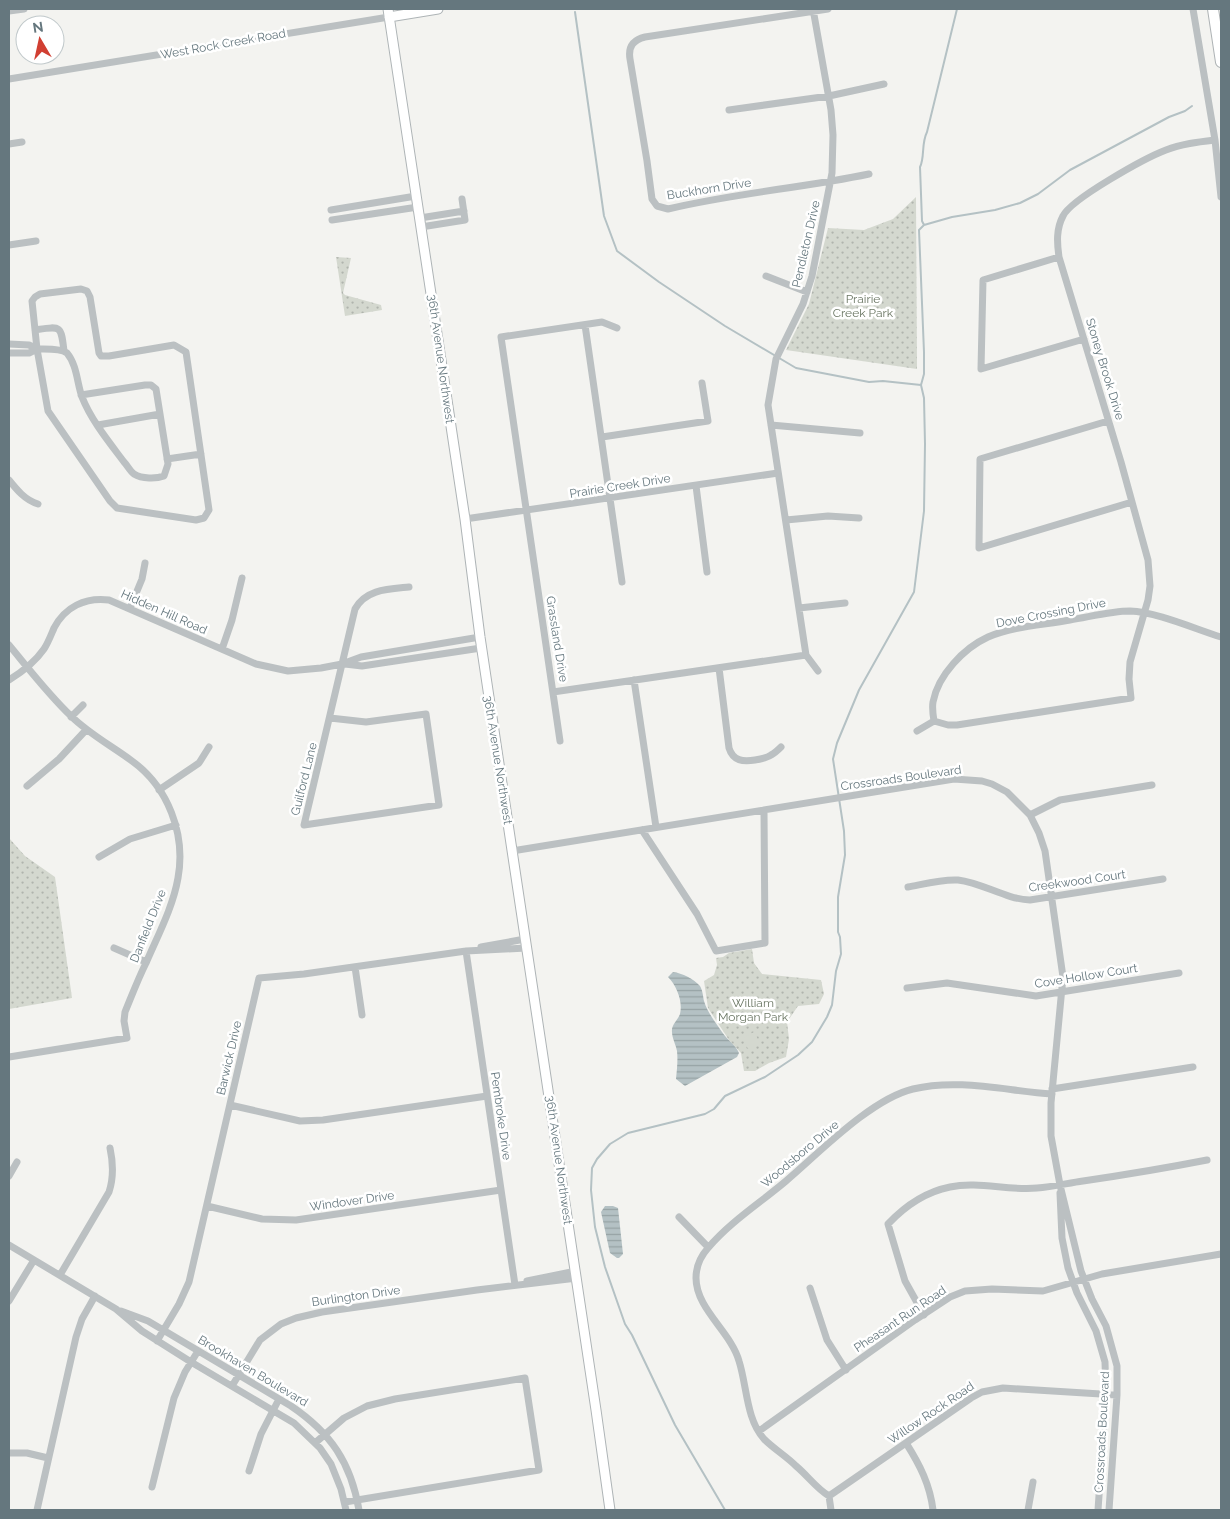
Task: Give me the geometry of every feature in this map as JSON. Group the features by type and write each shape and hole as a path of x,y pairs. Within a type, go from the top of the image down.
{"highway":[{"path":"1213,9 1221,62"}],"main road":[{"name":"West Rock Creek Road","path":"389,13 438,9"},
{"name":"36th Avenue Northwest","path":"389,13 464,519 481,648 610,1510"}],"street":[{"path":"9,11 24,9"},
{"path":"813,10 828,9"},
{"path":"1194,9 1215,140 1221,197"},
{"name":"Buckhorn Drive","path":"813,10 639,38 632,44 629,54 652,199 657,206 668,209 784,188 830,182"},
{"name":"Pendleton Drive","path":"806,655 768,405 778,356 807,292 817,255 830,182 833,135 829,96 813,10"},
{"name":"West Rock Creek Road","path":"9,79 389,13"},
{"path":"729,110 829,96 884,84"},
{"name":"Stoney Brook Drive","path":"934,721 958,726 1131,698 1130,662 1145,614 1150,586 1148,560 1059,257 1057,240 1059,224 1066,211 1080,198 1165,150 1181,145 1215,140"},
{"path":"9,144 22,142"},
{"path":"830,182 870,174"},
{"path":"331,210 416,196"},
{"path":"420,222 465,220 462,199"},
{"path":"332,220 418,207"},
{"path":"9,245 36,241"},
{"path":"1059,257 983,280 981,369 1084,339"},
{"path":"766,276 807,292"},
{"path":"81,289 87,291 90,297 101,356 174,345 186,352 209,510 204,518 196,520 118,508 105,494 48,411 37,349 32,300 40,294 81,289"},
{"path":"617,328 602,322 585,325 622,582"},
{"name":"Grassland Drive","path":"585,325 501,337 553,692 806,655"},
{"path":"35,330 53,327 60,330 64,351"},
{"path":"9,344 29,345 37,349 64,351 68,354 77,374 81,395 88,411 134,474 157,478 164,476 167,472 167,459 156,389 151,385 81,395"},
{"path":"9,353 29,353 37,349"},
{"path":"602,437 708,421 702,384"},
{"path":"98,425 160,414"},
{"path":"1108,421 980,459 979,548 1132,502"},
{"path":"771,425 860,432"},
{"path":"167,459 201,454"},
{"name":"Prairie Creek Drive","path":"464,519 778,473"},
{"path":"9,480 31,502 38,504"},
{"path":"696,486 707,572"},
{"path":"786,520 835,516 859,518"},
{"path":"130,608 142,579 145,563"},
{"path":"222,650 232,620 242,578"},
{"name":"Guilford Lane","path":"330,718 366,722 426,714 439,805 304,826 342,664 359,602 374,592 409,587"},
{"name":"Hidden Hill Road","path":"9,680 37,659 46,647 59,620 74,606 86,601 101,599 130,608 256,664 278,670 302,670 342,664 362,666 481,648"},
{"path":"799,608 846,603"},
{"name":"Dove Crossing Drive","path":"934,721 933,701 941,681 962,655 988,638 1016,629 1130,611 1221,637"},
{"name":"Hidden Hill Road","path":"342,664 361,656 480,637"},
{"name":"Danfield Drive","path":"9,645 71,717 86,730 140,767 159,790 176,825 180,856 176,888 171,903 125,1012 124,1020 127,1038 9,1057"},
{"path":"806,655 818,671"},
{"path":"719,668 729,748 732,755 738,760 748,761 771,756 781,747"},
{"path":"634,680 656,828"},
{"path":"553,692 560,742"},
{"path":"71,717 83,705"},
{"path":"917,731 934,721"},
{"path":"27,786 55,762 86,730"},
{"path":"159,790 199,763 209,747"},
{"name":"Crossroads Boulevard","path":"512,851 947,780 972,780 992,784 1008,792 1030,815 1042,842 1061,959 1062,992 1050,1128 1060,1185 1084,1279 1106,1326 1117,1366 1117,1395 1109,1510"},
{"path":"1030,815 1060,800 1152,785"},
{"path":"642,830 697,914 716,951 766,943 764,810"},
{"path":"99,857 130,839 176,825"},
{"name":"Creekwood Court","path":"908,887 939,881 957,880 1019,899 1036,900 1163,879"},
{"name":"Barwick Drive","path":"158,1341 188,1282 259,978 304,974 525,943"},
{"path":"114,948 146,962"},
{"name":"Pembroke Drive","path":"466,951 514,1285"},
{"path":"355,967 362,1014"},
{"name":"Cove Hollow Court","path":"907,988 947,983 1030,996 1179,973"},
{"name":"Woodsboro Drive","path":"759,1431 750,1410 743,1372 733,1345 702,1301 697,1289 697,1264 708,1247 859,1120 883,1102 898,1094 921,1087 948,1084 1052,1092 1194,1067"},
{"path":"230,1105 308,1121 487,1096"},
{"path":"60,1275 109,1192 113,1162 110,1148"},
{"path":"924,1315 905,1282 888,1224 897,1214 919,1199 936,1191 951,1187 1045,1188 1208,1160"},
{"path":"9,1176 16,1162"},
{"name":"Crossroads Boulevard","path":"1060,1185 1062,1238 1068,1268 1077,1293 1096,1330 1106,1371 1098,1510"},
{"name":"Windover Drive","path":"207,1206 262,1219 296,1220 501,1190"},
{"path":"678,1217 708,1247"},
{"name":"Brookhaven Boulevard","path":"9,1245 116,1309 142,1331 191,1362 294,1423 315,1443 331,1464 345,1502 346,1510"},
{"name":"Pheasant Run Road","path":"759,1431 950,1297 965,1291 992,1288 1043,1291 1102,1274 1221,1254"},
{"path":"9,1301 34,1260"},
{"name":"Burlington Drive","path":"232,1386 260,1340 281,1324 296,1318 322,1312 576,1275"},
{"path":"810,1288 827,1340 846,1370"},
{"path":"37,1510 76,1337 82,1319 95,1296"},
{"name":"Brookhaven Boulevard","path":"116,1309 148,1321 164,1330 302,1414 325,1434 345,1462 353,1481 359,1510"},
{"path":"152,1488 169,1413 180,1384 198,1351"},
{"path":"315,1443 351,1413 376,1403 525,1378 539,1470 345,1502"},
{"name":"Willow Rock Road","path":"830,1496 971,1398 989,1390 1004,1388 1117,1395"},
{"path":"249,1471 261,1434 279,1399"},
{"path":"759,1431 772,1446 798,1467 820,1490 830,1496 831,1510"},
{"path":"906,1443 919,1463 926,1479 933,1510"},
{"path":"9,1453 27,1453 48,1458"},
{"path":"1028,1510 1033,1482"}],"green space":[{"name":"Prairie Creek Park","path":"916,197 917,369 786,350 809,304 828,228 864,230 893,219"},
{"path":"336,257 351,258 343,293 381,305 382,310 345,316"},
{"path":"9,838 25,856 55,877 72,998 9,1009"},
{"name":"William Morgan Park","path":"752,949 754,963 762,974 821,980 824,994 819,1004 798,1006 787,1022 789,1039 786,1057 769,1063 755,1071 744,1071 741,1053 729,1040 708,1008 704,981 714,975 717,965 716,958 723,957 729,953"},
{"path":"754,1032 760,1043 748,1049 743,1038"}],"shaded area":[{"path":"673,972 688,977 700,986 709,1013 739,1053 737,1057 685,1086 676,1079 677,1054 672,1029 680,1014 681,1004 677,989 668,977"},
{"path":"605,1206 618,1208 623,1254 619,1258 610,1253 601,1212"}],"waterway":[{"path":"924,225 922,221 920,167 924,141 957,9"},
{"path":"575,12 604,216 617,251 659,282 725,326 796,368 869,382 883,381 921,385"},
{"path":"725,1510 675,1425 625,1324 605,1267 595,1227 591,1190 592,1168 610,1144 628,1133 705,1114 714,1109 725,1096 765,1077 798,1055 812,1042 832,1005 836,971 841,954 838,932 838,897 845,855 844,831 833,759 837,743 859,690 914,592 924,511 924,398 921,385 924,374 924,352 919,230 924,225 952,217 995,210 1020,203 1038,194 1070,170 1192,106"}]}
